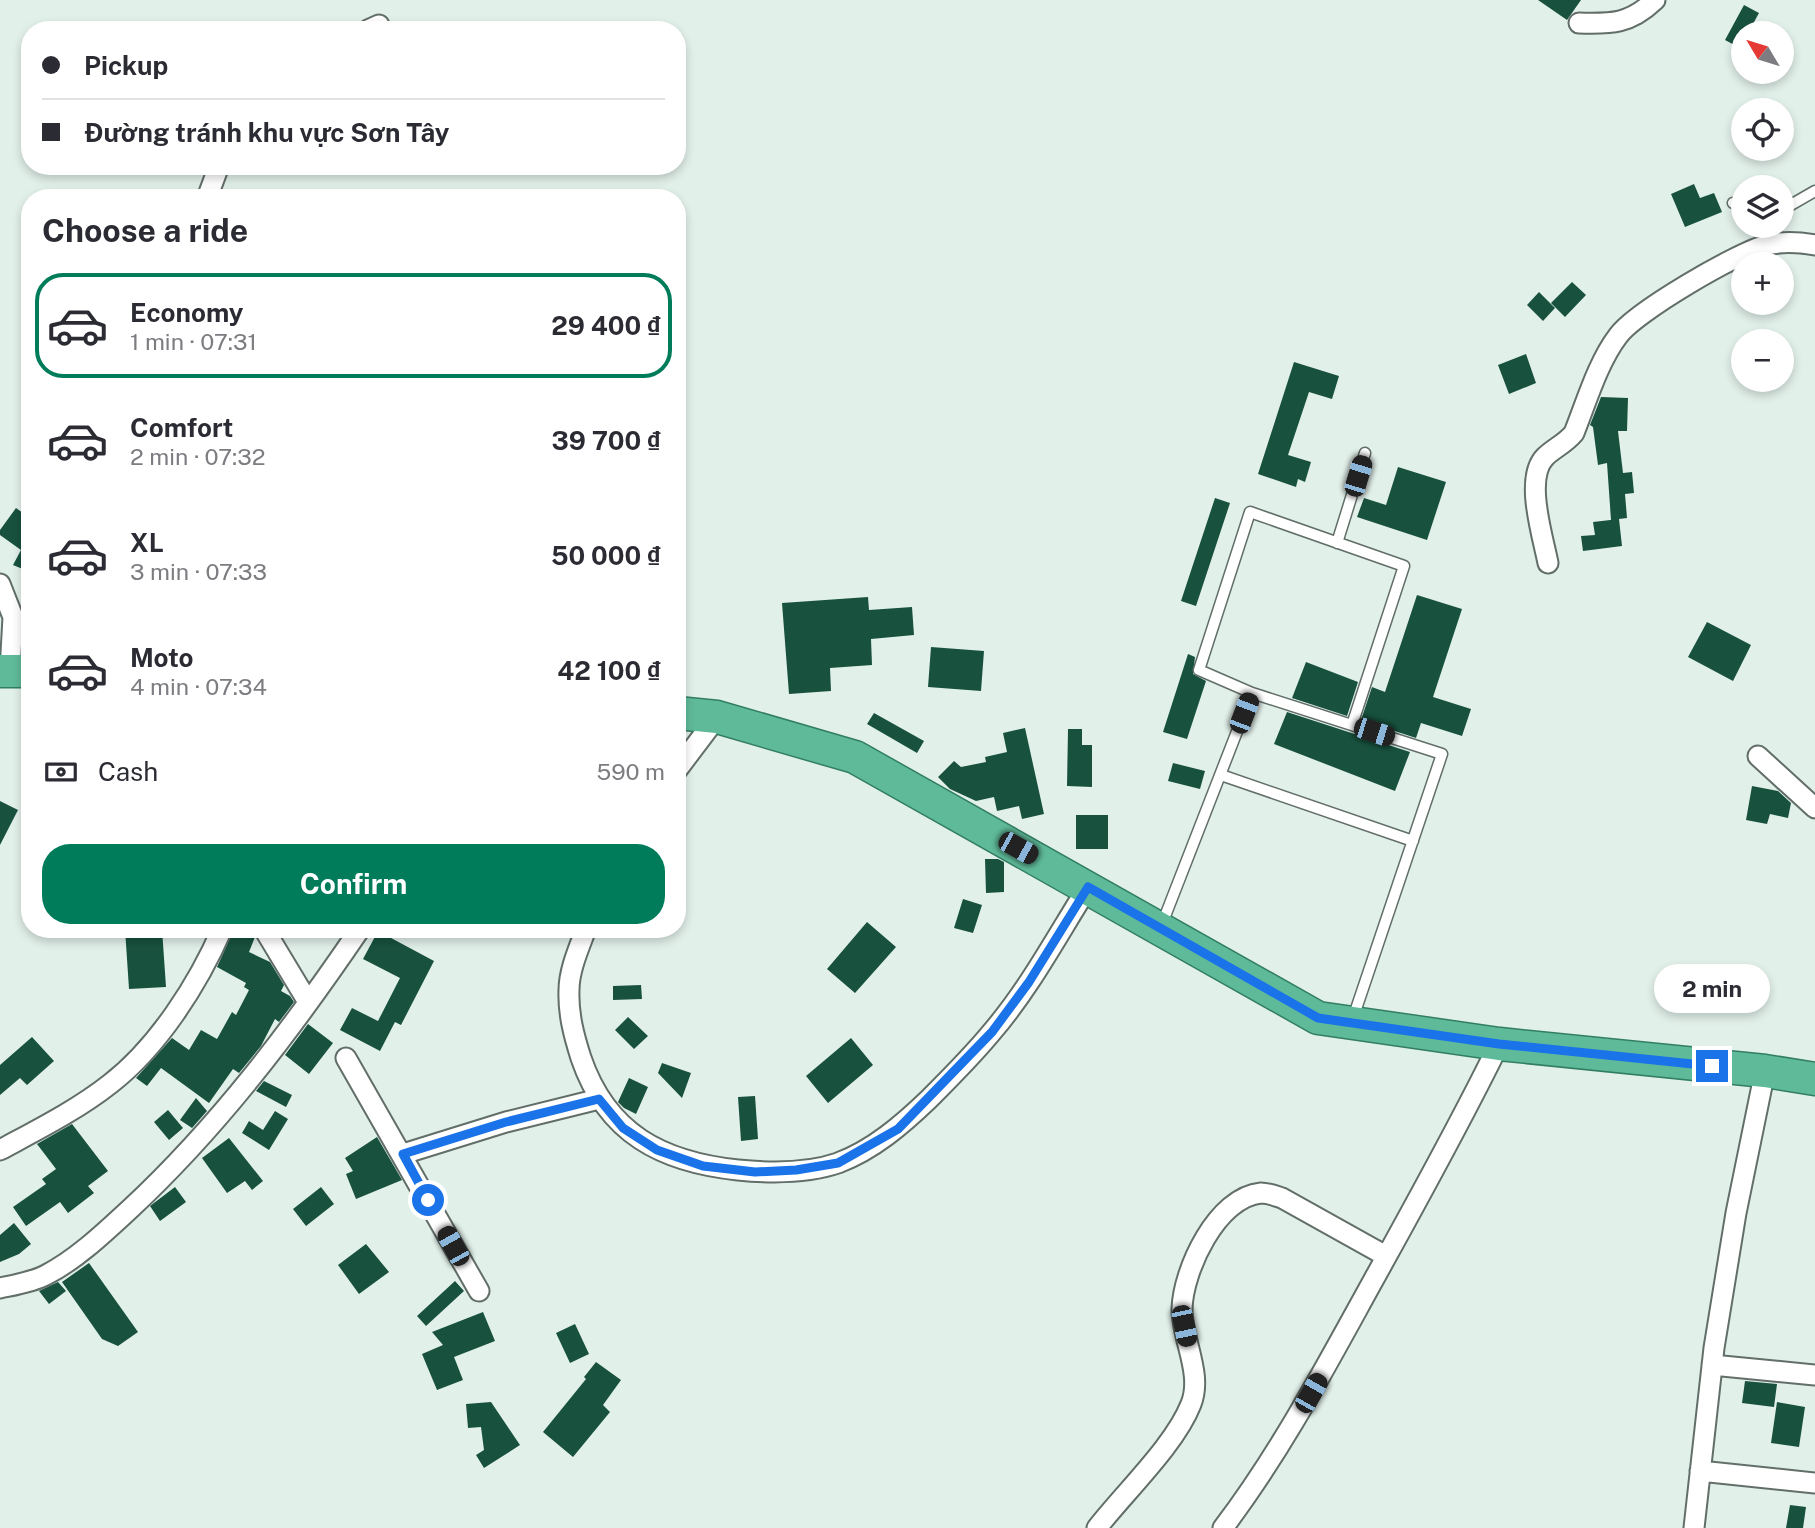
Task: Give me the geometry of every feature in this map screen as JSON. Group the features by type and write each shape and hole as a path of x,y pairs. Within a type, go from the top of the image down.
{"highway":[{"path":"686,714 717,717 855,757 1318,1018 1499,1044 1765,1071 1815,1079"}],"street":[{"path":"1579,23 1627,21 1655,0"},
{"path":"1548,563 1536,498 1537,475 1546,457 1567,442 1574,433 1600,370 1620,332 1686,286 1749,252 1782,242 1815,245"},
{"path":"0,584 13,617 13,671"},
{"path":"686,758 717,717"},
{"path":"1758,756 1815,808"},
{"path":"583,938 568,988 572,1030 599,1099 623,1128 657,1150 703,1166 755,1172 796,1170 838,1163 898,1129 992,1032 1029,982 1088,887"},
{"path":"0,1150 111,1084 168,1025 209,960 218,938"},
{"path":"269,938 308,1002"},
{"path":"0,1288 45,1276 75,1255 176,1166 222,1115 354,938"},
{"path":"1223,1528 1288,1432 1465,1112 1499,1044"},
{"path":"346,1058 403,1154 478,1292"},
{"path":"1694,1528 1712,1365 1736,1213 1765,1071"},
{"path":"403,1154 506,1122 599,1099"},
{"path":"1097,1528 1167,1444 1192,1401 1192,1365 1182,1311 1184,1293 1196,1256 1219,1218 1246,1197 1264,1193 1282,1198 1386,1256"},
{"path":"1712,1365 1815,1375"},
{"path":"1700,1471 1815,1483"}],"lane":[{"path":"1794,202 1815,191"},
{"path":"1337,543 1365,453"},
{"path":"1351,1022 1443,754 1352,725 1252,693 1199,670 1250,512 1404,566 1352,725"},
{"path":"1161,928 1252,693"},
{"path":"1221,775 1413,842"}],"building":[{"path":"1538,0 1581,0 1567,20"},
{"path":"1744,5 1759,13 1755,21 1735,21"},
{"path":"1731,29 1731,43 1725,40"},
{"path":"1694,184 1700,198 1714,193 1722,212 1685,227 1671,194"},
{"path":"1572,282 1586,295 1565,317 1551,303"},
{"path":"1539,292 1555,308 1543,321 1527,305"},
{"path":"1526,354 1536,383 1509,394 1498,365"},
{"path":"1294,362 1339,376 1332,399 1309,392 1288,455 1311,462 1305,482 1298,479 1296,487 1258,474"},
{"path":"1601,397 1628,398 1627,431 1618,431 1623,473 1632,472 1634,493 1625,494 1627,518 1611,520 1607,463 1598,465 1593,427 1590,425"},
{"path":"1398,467 1446,482 1427,540 1357,517 1364,498 1386,505"},
{"path":"1215,498 1230,503 1196,606 1181,601"},
{"path":"16,508 21,512 21,550 0,535 0,530"},
{"path":"1619,519 1622,546 1583,551 1581,536 1595,535 1593,522"},
{"path":"21,550 21,568 13,565"},
{"path":"1417,595 1462,609 1433,697 1471,709 1462,736 1421,723 1416,738 1361,720 1372,687 1385,692"},
{"path":"868,597 869,610 912,607 914,635 871,639 872,665 830,668 831,691 789,694 782,603"},
{"path":"1707,622 1751,645 1733,681 1688,657"},
{"path":"931,647 984,651 981,691 928,687"},
{"path":"1188,654 1195,657 1193,674 1206,681 1187,739 1163,732"},
{"path":"1306,662 1358,682 1347,716 1292,698"},
{"path":"1287,712 1410,752 1395,791 1274,744"},
{"path":"874,713 924,741 917,753 867,724"},
{"path":"1025,728 1044,814 1022,819 1019,806 997,811 994,797 976,801 950,789 938,777 954,761 961,767 986,762 985,757 1007,752 1003,733"},
{"path":"1068,729 1082,729 1082,745 1092,745 1092,787 1067,786"},
{"path":"1173,763 1205,771 1200,789 1168,781"},
{"path":"1752,786 1778,791 1791,803 1788,818 1770,814 1767,824 1746,820"},
{"path":"0,801 18,810 0,845"},
{"path":"1076,815 1108,815 1108,849 1076,849"},
{"path":"985,859 1004,862 1004,892 986,893"},
{"path":"963,899 982,905 973,933 954,928"},
{"path":"867,922 896,947 855,993 827,969"},
{"path":"126,938 163,938 166,987 129,989"},
{"path":"230,938 255,938 249,952 270,962 284,985 281,991 294,1002 279,1022 275,1019 261,1046 239,1073 233,1069 209,1103 161,1068 147,1086 136,1078 172,1038 189,1050 201,1030 217,1039 232,1012 236,1015 249,990 244,987 246,983 217,967"},
{"path":"374,938 391,938 434,961 401,1025 395,1022 380,1051 340,1030 352,1008 378,1021 400,978 363,959"},
{"path":"641,985 642,999 613,1000 613,986"},
{"path":"628,1017 648,1036 634,1049 615,1030"},
{"path":"308,1024 333,1043 309,1074 285,1055"},
{"path":"32,1037 54,1061 27,1085 20,1078 0,1095 0,1065"},
{"path":"851,1038 873,1065 828,1103 806,1076"},
{"path":"662,1063 691,1073 682,1098 658,1073"},
{"path":"629,1078 648,1087 636,1114 618,1102"},
{"path":"264,1081 292,1095 286,1107 256,1091"},
{"path":"755,1096 758,1139 741,1141 738,1097"},
{"path":"196,1098 207,1111 192,1128 180,1120"},
{"path":"168,1110 183,1128 169,1140 154,1122"},
{"path":"275,1111 288,1119 269,1150 242,1133 249,1121 263,1130"},
{"path":"72,1124 108,1171 88,1186 94,1193 68,1213 60,1202 26,1226 13,1207 46,1184 42,1179 56,1169 37,1144"},
{"path":"377,1137 402,1180 356,1199 346,1174 353,1171 345,1158"},
{"path":"229,1138 263,1181 252,1190 245,1181 227,1193 202,1158"},
{"path":"175,1187 186,1202 160,1221 150,1206"},
{"path":"321,1187 334,1204 306,1226 293,1209"},
{"path":"14,1223 31,1244 19,1254 0,1262 0,1235"},
{"path":"366,1244 389,1272 359,1294 338,1265"},
{"path":"89,1263 138,1332 118,1346 102,1339 62,1282"},
{"path":"455,1281 464,1291 426,1326 417,1316"},
{"path":"58,1282 66,1291 49,1304 39,1291"},
{"path":"483,1312 495,1341 454,1357 463,1380 437,1390 422,1354 443,1345 432,1332"},
{"path":"575,1324 589,1354 570,1363 556,1333"},
{"path":"596,1362 621,1380 603,1405 610,1412 573,1457 543,1432 586,1379 584,1377"},
{"path":"1745,1381 1777,1384 1774,1407 1742,1403"},
{"path":"491,1402 520,1445 484,1468 476,1455 484,1450 481,1427 468,1428 466,1404"},
{"path":"1777,1402 1805,1407 1799,1447 1771,1443"},
{"path":"1790,1505 1806,1507 1803,1528 1786,1528"}],"route":[{"path":"428,1200 403,1154 506,1122 599,1099 623,1128 657,1150 703,1166 755,1172 796,1170 838,1163 898,1129 992,1032 1029,982 1088,887 1318,1018 1499,1044 1712,1066"}]}
